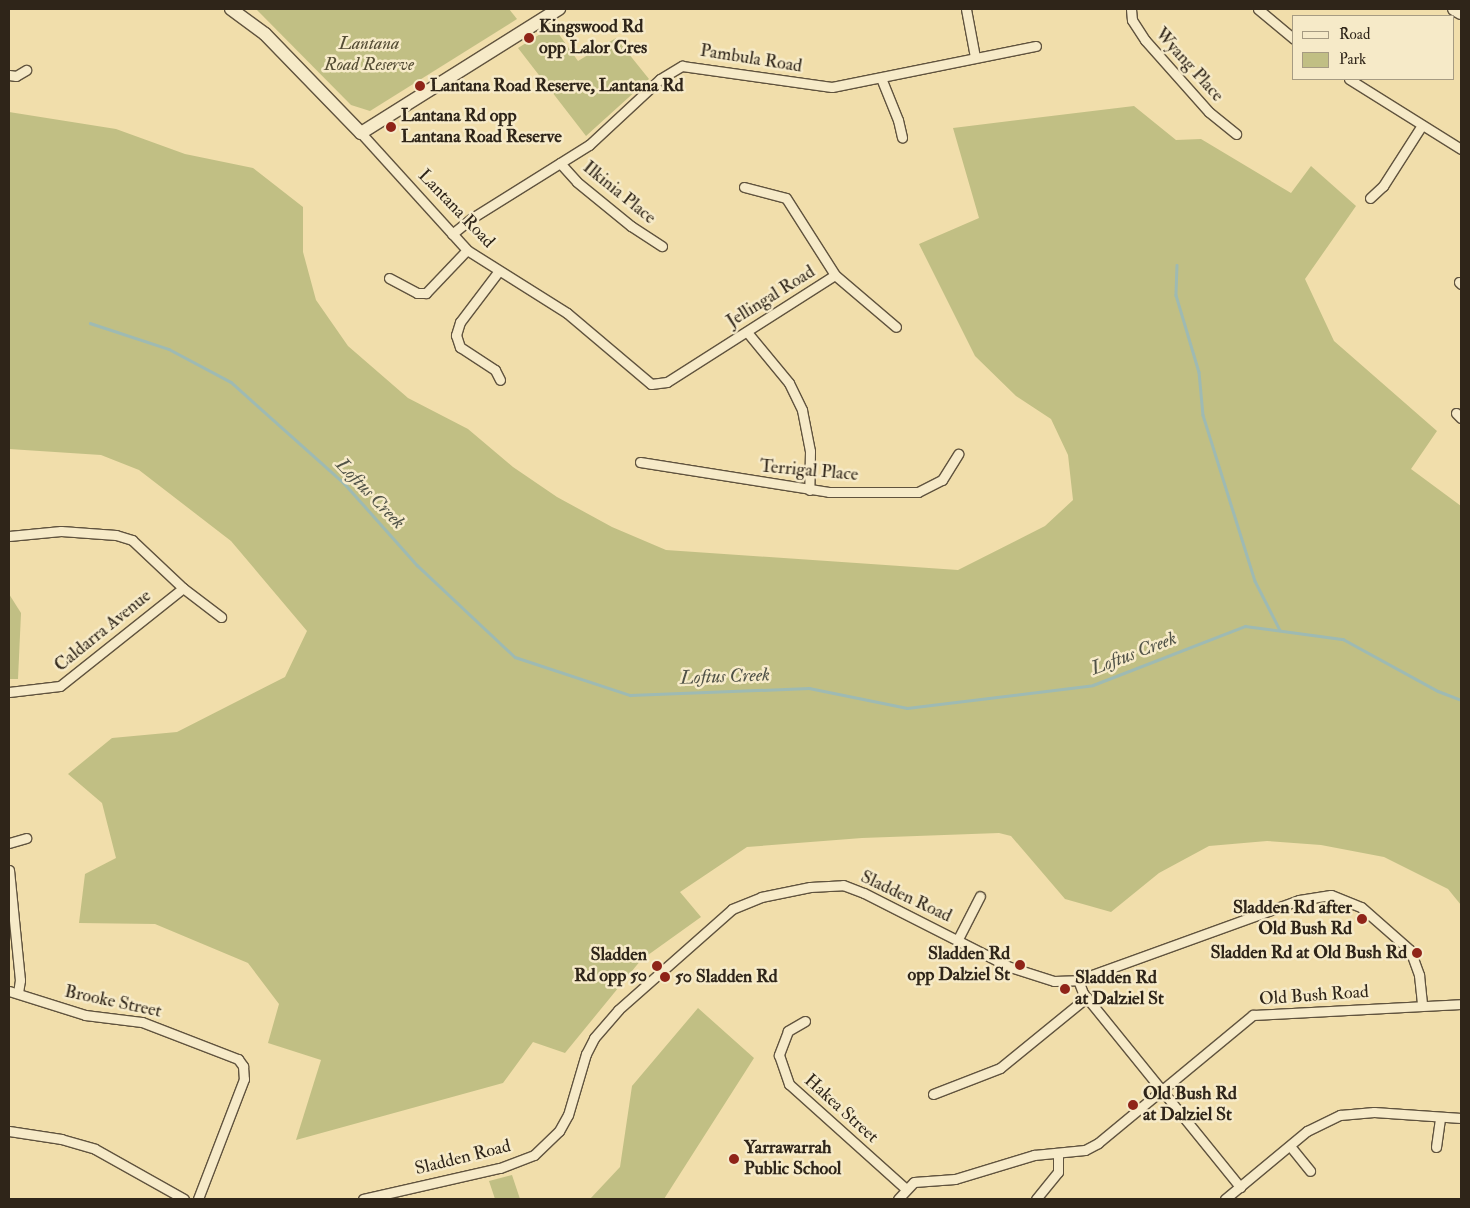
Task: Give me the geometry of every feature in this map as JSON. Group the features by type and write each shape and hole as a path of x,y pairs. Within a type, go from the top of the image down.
{"street":[{"name":"Lantana Road","path":"231,9 265,34 361,133 467,250 498,272 567,313 645,380 656,386"},
{"path":"361,133 558,9"},
{"path":"966,9 975,57"},
{"name":"Wyang Place","path":"1130,9 1132,20 1145,40 1209,112 1236,134"},
{"path":"1258,9 1292,37"},
{"path":"1454,9 1461,13"},
{"name":"Pambula Road","path":"452,234 595,140 660,79 682,66 832,87 1036,46"},
{"path":"9,75 16,76 26,70"},
{"path":"881,78 898,120 902,138"},
{"path":"1351,80 1461,149"},
{"path":"1370,198 1383,186 1422,125"},
{"name":"Ilkinia Place","path":"560,162 570,176 631,226 662,246"},
{"path":"744,187 786,198 835,275"},
{"path":"388,278 417,293 426,293 467,250"},
{"path":"498,272 460,322 456,335 460,347 495,370 500,380"},
{"name":"Jellingal Road","path":"656,386 667,382 835,275 896,327"},
{"path":"747,332 789,383 802,410 812,470 809,490"},
{"name":"Terrigal Place","path":"640,462 809,490 918,492 942,480 958,454"},
{"path":"9,536 61,531 116,535 132,540 183,588 220,617"},
{"name":"Caldarra Avenue","path":"9,692 60,686 183,588"},
{"path":"9,842 26,838"},
{"path":"9,870 20,980 13,992"},
{"name":"Sladden Road","path":"363,1199 500,1168 534,1154 548,1145 568,1115 586,1054 605,1024 705,930 742,904 810,887 843,885 1038,978 1078,980 1299,900 1331,895 1361,907 1410,950 1420,975 1422,1006"},
{"path":"958,940 980,896"},
{"path":"1078,980 1087,997 1240,1188"},
{"name":"Brooke Street","path":"13,992 85,1015 142,1022 238,1059 242,1066 244,1079 198,1199"},
{"path":"933,1094 1000,1068 1087,997"},
{"name":"Old Bush Road","path":"906,1188 914,1182 955,1179 1034,1155 1085,1150 1098,1143 1253,1016 1461,1004"},
{"name":"Hakea Street","path":"805,1021 788,1031 779,1055 789,1084 906,1188"},
{"path":"1225,1199 1318,1124 1352,1112 1461,1118"},
{"path":"1436,1147 1440,1117"},
{"path":"9,1131 61,1138 94,1149 184,1199"},
{"path":"1290,1146 1310,1171"},
{"path":"1036,1199 1058,1172 1058,1154"},
{"path":"898,1199 906,1188"}],"green space":[{"name":"Lantana Road Reserve","path":"256,9 509,9 517,19 370,111 351,105"},
{"path":"553,26 578,61 616,38 649,79 586,136 518,48"},
{"path":"1134,106 1176,140 1201,139 1291,193 1311,166 1356,206 1305,279 1334,341 1437,431 1411,469 1461,506 1461,905 1448,889 1384,857 1321,845 1267,841 1209,846 1159,873 1111,912 1065,899 1011,836 999,833 862,838 747,847 680,892 701,917 641,960 565,1053 533,1042 503,1083 296,1140 321,1060 268,1043 279,1004 248,963 155,924 79,923 85,874 116,858 102,803 68,774 112,738 177,732 285,677 307,631 231,541 139,470 101,455 9,449 9,112 116,129 185,154 253,168 303,207 303,252 316,300 348,346 408,398 468,429 513,467 557,497 612,527 666,550 958,570 1045,526 1073,500 1068,455 1051,419 1016,396 975,356 919,244 979,218 953,128"},
{"path":"9,594 21,613 18,679 9,679"},
{"path":"698,1008 754,1058 664,1199 590,1199 620,1167 632,1086"},
{"path":"512,1175 520,1199 495,1199 489,1181"}],"waterway":[{"path":"1177,265 1176,295 1199,372 1203,415 1255,581 1280,630"},
{"name":"Loftus Creek","path":"90,323 169,349 231,382 344,483 417,565 515,657 630,695 809,688 907,708 1093,685 1245,626 1343,639 1438,691 1461,700"}],"place":[{"name":"Kingswood Rd opp Lalor Cres","path":"529,38"},
{"name":"Lantana Road Reserve, Lantana Rd","path":"420,86"},
{"name":"Lantana Rd opp Lantana Road Reserve","path":"391,127"},
{"name":"Sladden Rd after Old Bush Rd","path":"1362,919"},
{"name":"Sladden Rd at Old Bush Rd","path":"1417,953"},
{"name":"Sladden Rd opp Dalziel St","path":"1020,965"},
{"name":"Sladden Rd opp 50","path":"657,966"},
{"name":"50 Sladden Rd","path":"665,977"},
{"name":"Sladden Rd at Dalziel St","path":"1065,989"},
{"name":"Old Bush Rd at Dalziel St","path":"1133,1105"},
{"name":"Yarrawarrah Public School","path":"734,1159"}]}
